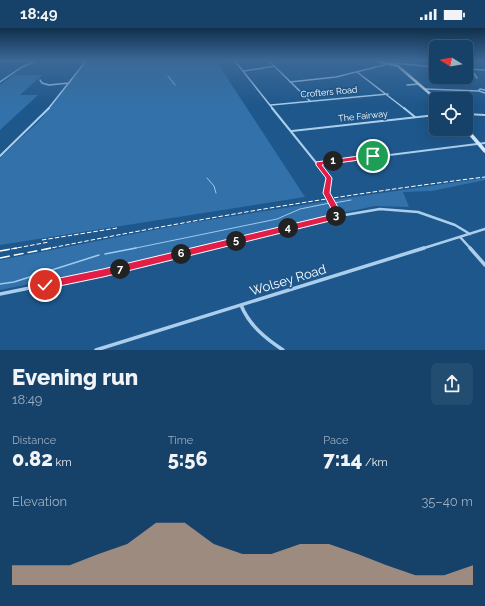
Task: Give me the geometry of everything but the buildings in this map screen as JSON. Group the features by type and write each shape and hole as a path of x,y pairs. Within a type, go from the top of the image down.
{"street":[{"path":"0,82 8,76"},
{"path":"0,156 38,121 74,76"},
{"path":"248,76 329,178 326,192 339,216"},
{"path":"284,76 310,101"},
{"path":"290,82 340,76"},
{"path":"363,76 416,117"},
{"path":"411,76 429,93"},
{"path":"40,80 42,83 47,84 69,83"},
{"path":"407,85 420,84"},
{"path":"425,89 479,91 485,93"},
{"path":"479,91 480,89 485,90"},
{"name":"Crofters Road","path":"271,105 388,94"},
{"path":"473,114 485,115"},
{"name":"The Fairway","path":"292,131 429,116"},
{"path":"472,136 485,151"},
{"path":"318,164 478,142 485,143"},
{"path":"0,294 103,273 377,208 407,209 442,219 470,234"},
{"name":"Wolsey Road","path":"96,350 485,229"},
{"path":"460,237 485,265"},
{"path":"241,305 261,332 283,350"}],"shaded area":[{"path":"13,76 41,76 20,95 38,95 0,130 0,85"},
{"path":"75,76 226,76 305,197 0,245 0,158 40,120"},
{"path":"485,178 485,180 432,191 403,192 409,207 375,206 342,213 338,210 333,200"},
{"path":"328,201 335,211 334,215 159,258 0,290 0,260 184,224"}],"waterway":[{"path":"168,76 175,85"},
{"path":"207,178 214,186 216,193"},
{"path":"334,203 351,200"},
{"path":"134,248 277,219 300,209 330,203"},
{"path":"105,254 134,248"},
{"path":"0,284 14,282 99,255"}],"railway":[{"path":"46,249 265,209 485,177"},
{"path":"42,240 117,228"},
{"path":"11,249 49,242"},
{"path":"0,251 17,248"},
{"path":"0,258 51,248"}],"route":[{"path":"45,285 103,273 339,216 326,193 329,178 318,164 373,156"}]}
